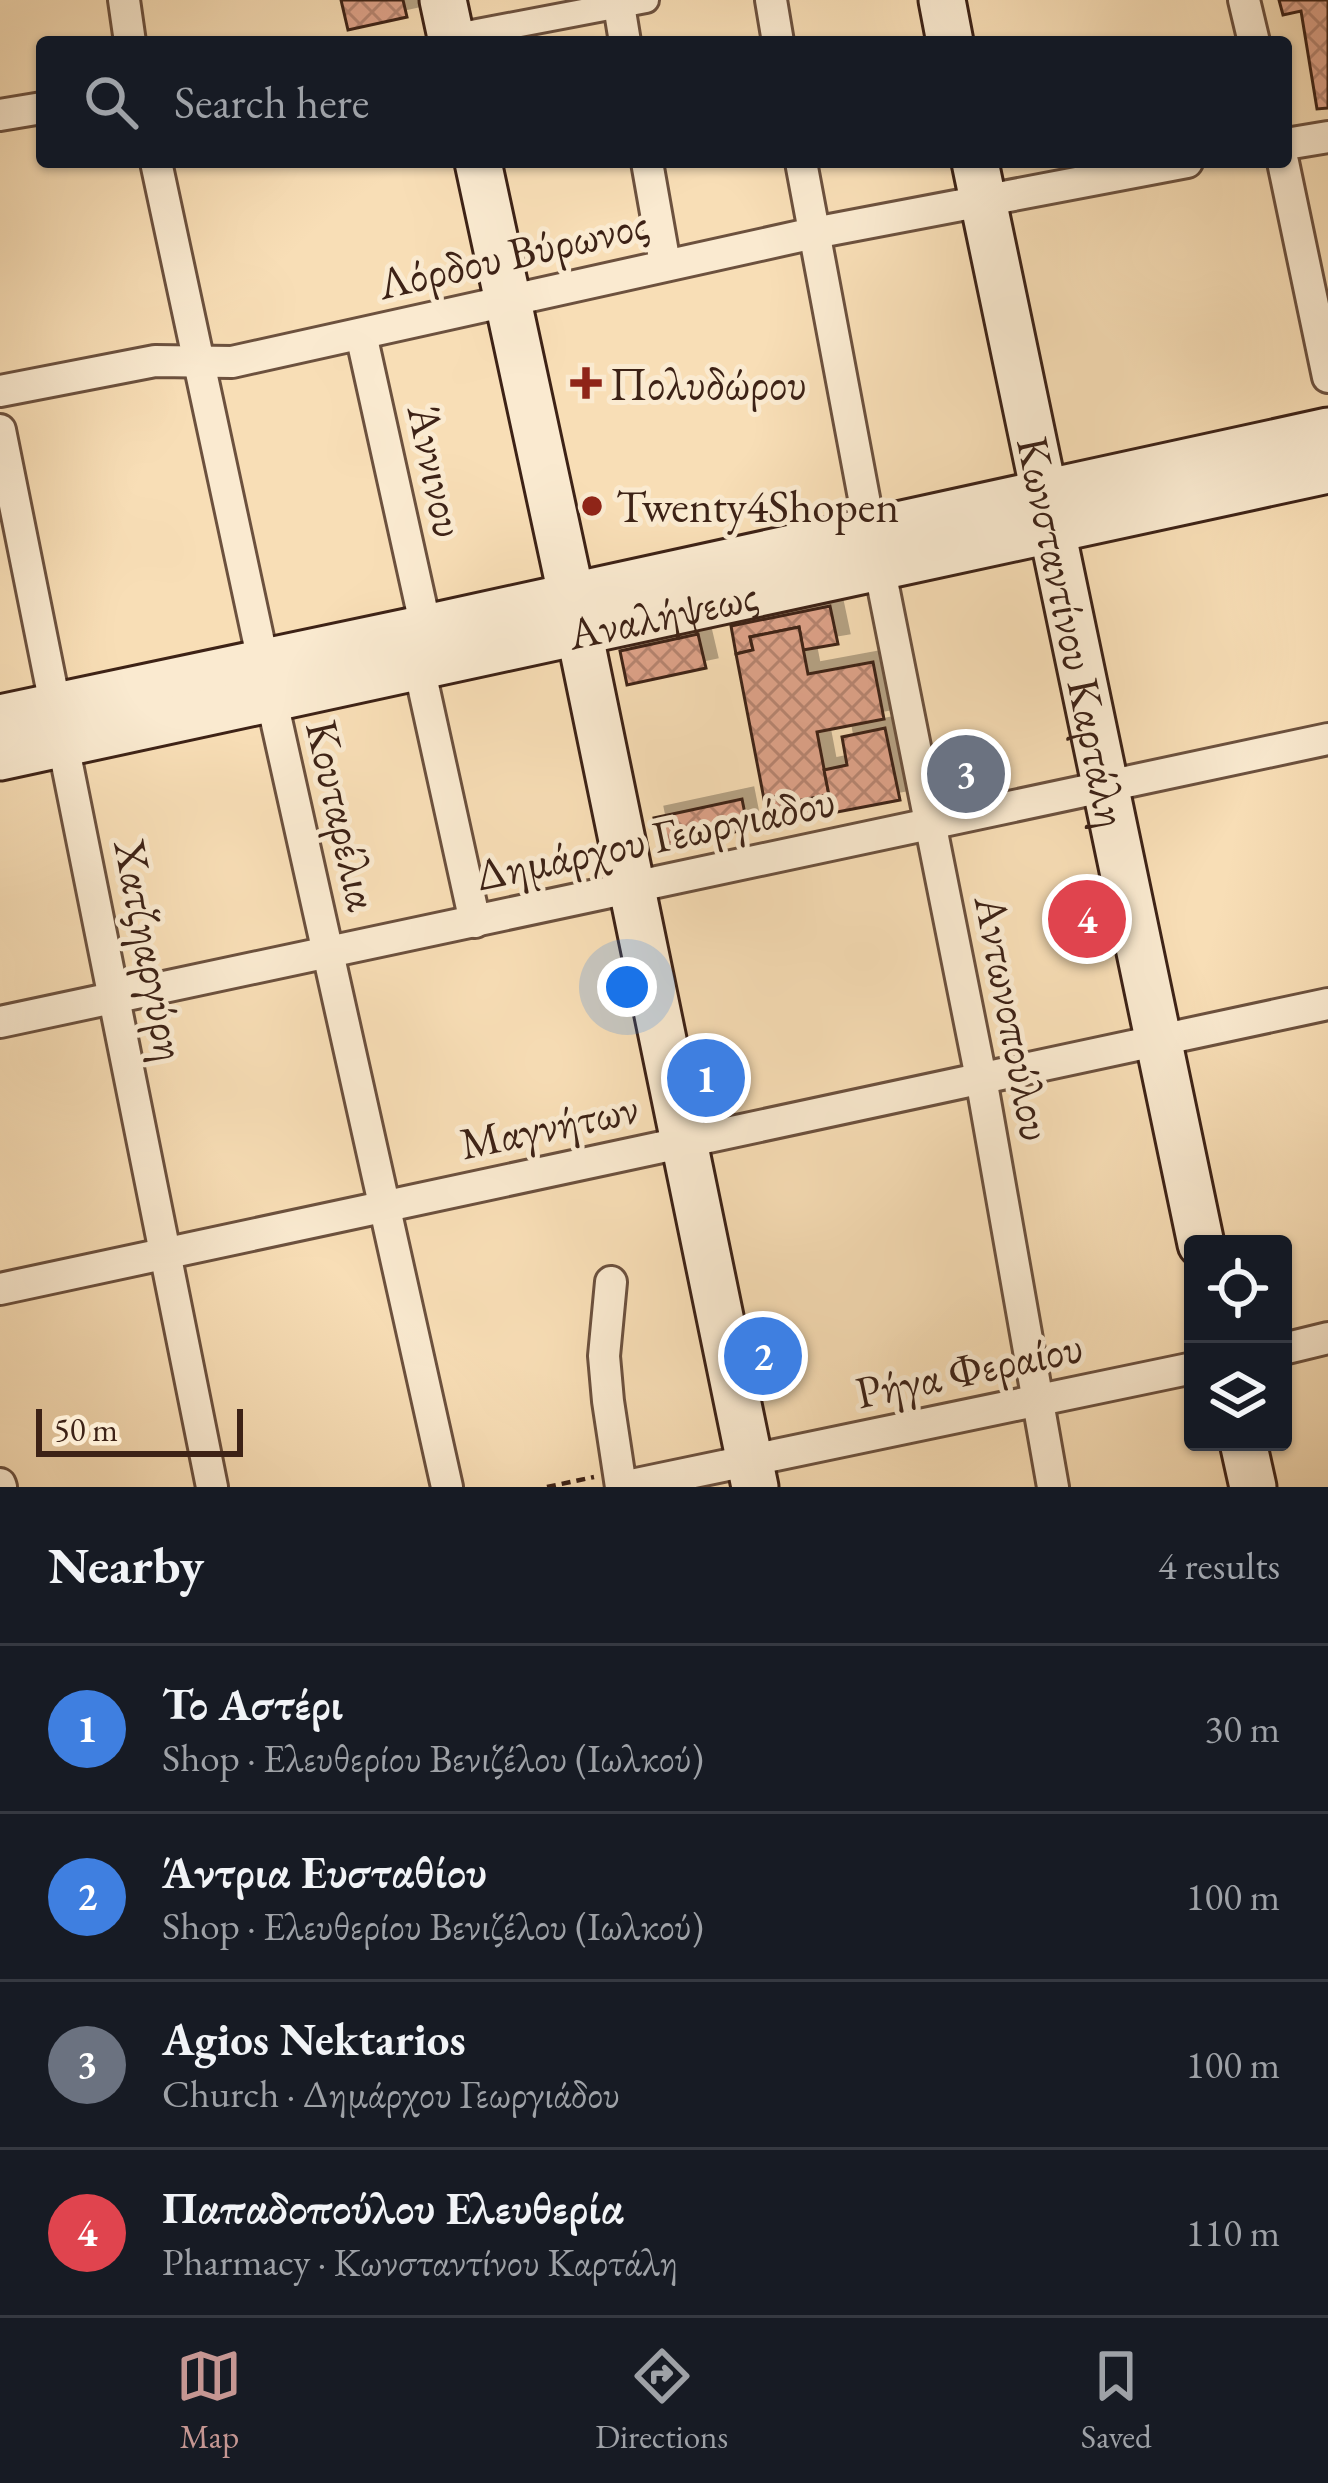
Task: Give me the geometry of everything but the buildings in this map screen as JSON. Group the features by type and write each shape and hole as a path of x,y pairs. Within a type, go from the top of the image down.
{"main road":[{"path":"942,0 949,36"},
{"path":"479,168 752,1473"},
{"name":"Κωνσταντίνου Καρτάλη","path":"979,181 1199,1235"},
{"name":"Αναλήψεως","path":"0,757 60,724 1046,511 1328,431"},
{"name":"Αναλήψεως","path":"1046,511 1328,470"},
{"name":"Αναλήψεως","path":"0,718 60,724"},
{"path":"1245,1451 1253,1487"}],"street":[{"path":"124,0 129,36"},
{"path":"771,0 777,36"},
{"path":"1244,0 1253,36"},
{"path":"442,30 632,3 627,36"},
{"path":"0,115 36,109"},
{"path":"1292,143 1328,137"},
{"name":"Κουταρέλια","path":"157,168 447,1487"},
{"path":"647,168 664,264"},
{"name":"Αντωνοπούλου","path":"802,168 981,1078 1053,1487"},
{"name":"Λόρδου Βύρωνος","path":"0,392 155,361 232,362 814,232 979,181 1121,168"},
{"path":"1284,168 1328,377"},
{"name":"Άννινου","path":"361,334 475,922"},
{"name":"Χατζηαργύρη","path":"0,430 212,1487"},
{"name":"Δημάρχου Γεωργιάδου","path":"0,1022 1328,739"},
{"name":"Μαγνήτων","path":"0,1289 1328,1004"},
{"path":"611,1282 604,1356 622,1487"},
{"path":"1292,1346 1328,1338"},
{"name":"Ρήγα Φεραίου","path":"622,1487 752,1473 1037,1401 1184,1371"}],"place":[{"name":"Πολυδώρου","path":"586,383"},
{"name":"Twenty4Shopen","path":"592,506"},
{"name":"Agios Nektarios","path":"966,774"},
{"name":"Παπαδοπούλου Ελευθερία","path":"1087,919"},
{"name":"Το Αστέρι","path":"706,1078"},
{"name":"Άντρια Ευσταθίου","path":"763,1356"}]}
